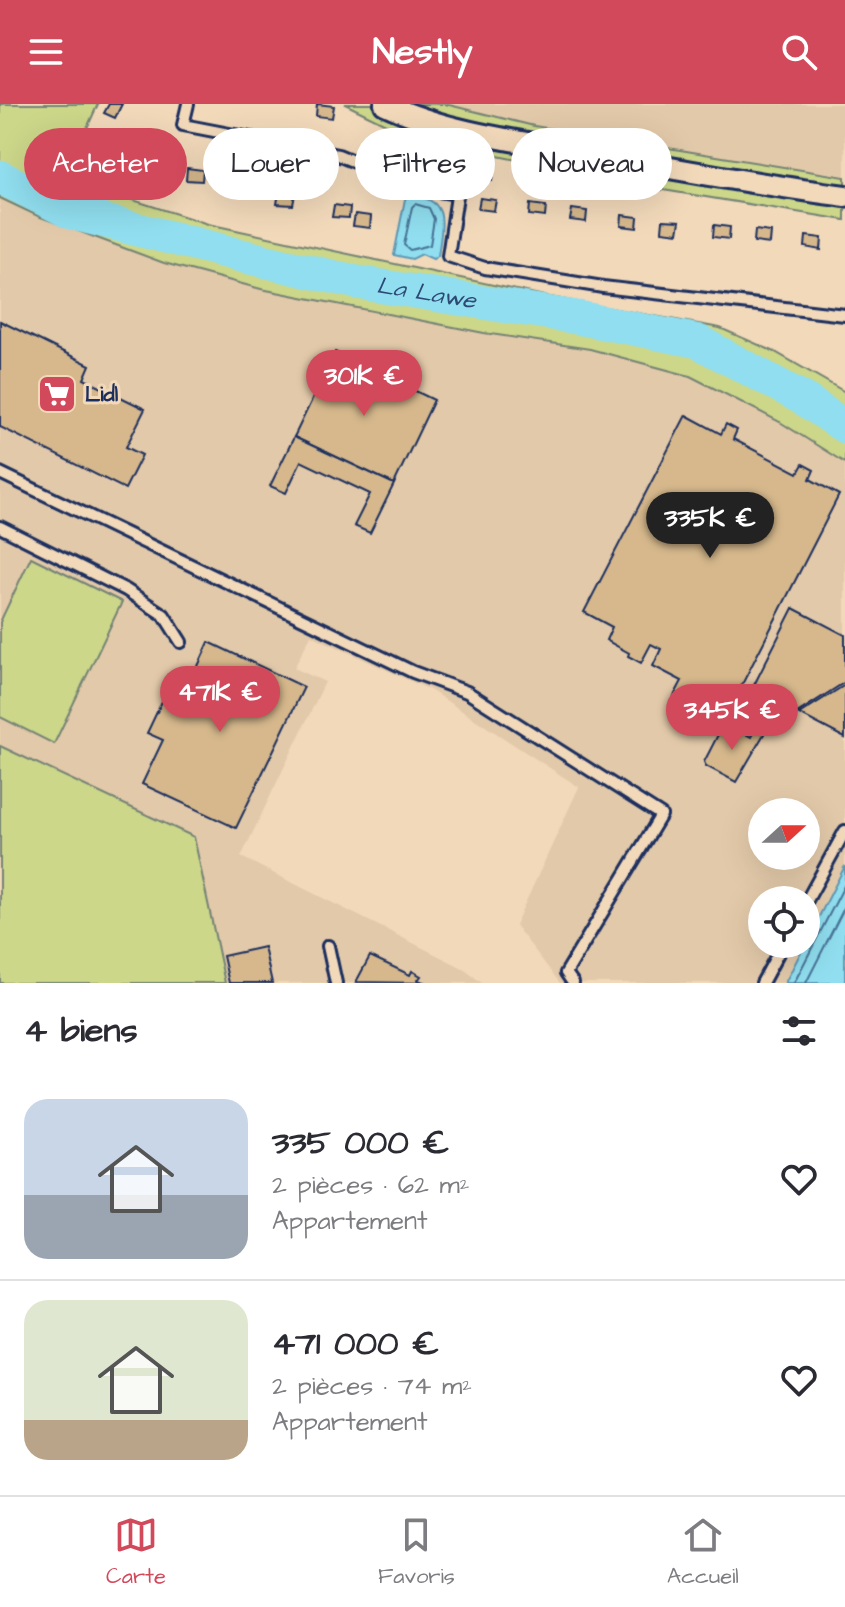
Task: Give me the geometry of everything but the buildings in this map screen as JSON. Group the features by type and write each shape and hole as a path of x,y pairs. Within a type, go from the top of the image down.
{"street":[{"path":"385,104 415,118 462,128"},
{"path":"495,135 845,196"}],"lane":[{"path":"188,104 183,125 338,155 355,162"},
{"path":"456,200 448,256 485,268 603,287 845,315"},
{"path":"0,473 413,672 467,692 661,815 566,973 573,983"},
{"path":"0,527 126,590 164,615 181,642"},
{"path":"815,886 845,831"},
{"path":"328,946 336,983"},
{"path":"762,983 775,958"}],"shaded area":[{"path":"445,104 845,104 845,177 672,149 672,128 534,126"},
{"path":"0,198 38,216 164,263 261,289 484,333 590,349 690,376 780,422 845,463 845,867 820,916 820,886 748,886 748,958 798,958 785,983 560,983 515,925 579,787 430,690 311,635 294,668 325,682 241,857 461,967 482,983 225,983 193,837 0,746"}],"green space":[{"path":"0,104 98,104 87,128 24,128 24,200 133,200 208,224 545,296 720,328 775,352 845,392 845,463 780,422 690,376 590,349 484,333 261,289 164,263 38,216 0,198"},
{"path":"345,104 445,104 546,128 511,128 511,159 495,155 495,128 394,128"},
{"path":"672,149 845,177 845,220 672,191"},
{"path":"31,557 122,602 54,744 0,717 0,622"},
{"path":"0,746 194,837 225,983 0,983"}],"water":[{"path":"405,200 432,201 438,207 442,224 438,256 433,259 422,254 412,259 394,255"},
{"path":"845,866 845,983 785,983 798,958 820,958 820,915"}],"waterway":[{"name":"La Lawe","path":"0,177 72,213 239,255 355,282 580,318 697,341 804,399 845,427"}],"place":[{"name":"Lidl","path":"57,394"}]}
